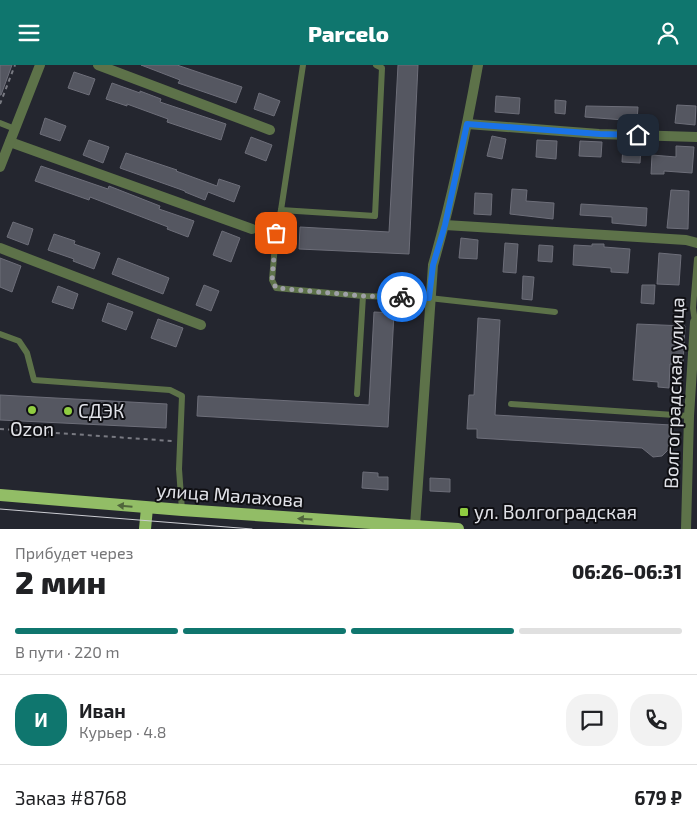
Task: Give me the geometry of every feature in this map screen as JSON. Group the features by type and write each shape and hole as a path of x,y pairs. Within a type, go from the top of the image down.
{"main road":[{"name":"улица Малахова","path":"0,495 458,529"},
{"path":"145,529 147,507"}],"street":[{"path":"0,167 40,65"},
{"path":"98,65 270,130"},
{"path":"414,526 429,298 433,265 445,225 478,65"},
{"path":"467,124 600,134 697,137"},
{"path":"10,142 252,229"},
{"path":"445,225 686,240 697,243"},
{"path":"0,248 201,325"},
{"name":"Волгоградская улица","path":"686,529 688,416 693,402 696,322"}],"lane":[{"path":"304,65 276,233 272,280 276,288 364,296 429,298 555,312"},
{"path":"281,211 375,216 382,68 376,65"},
{"path":"0,123 15,129"},
{"name":"Волгоградская улица","path":"696,322 693,308 697,259"},
{"path":"357,394 364,296"},
{"path":"0,335 19,341 27,353 34,381 170,390 182,396 179,469 182,510"},
{"path":"511,404 688,416"}],"path":[{"path":"0,104 15,65"},
{"path":"0,429 181,442"}],"building":[{"path":"0,65 12,65 1,95 0,95"},
{"path":"141,65 177,65 242,87 236,103 178,83 180,80"},
{"path":"398,65 418,65 409,254 299,249 300,227 389,232"},
{"path":"74,72 95,79 89,95 68,88"},
{"path":"112,83 140,93 140,91 161,99 160,102 226,124 221,140 167,122 168,119 127,104 127,106 106,99"},
{"path":"259,93 280,101 274,116 254,109"},
{"path":"496,96 520,98 519,114 495,112"},
{"path":"555,100 566,101 565,114 555,113"},
{"path":"677,105 696,106 695,125 675,123"},
{"path":"586,106 638,107 637,121 585,117"},
{"path":"45,118 66,126 60,141 40,134"},
{"path":"492,136 506,139 502,159 487,156"},
{"path":"251,137 272,145 266,161 245,153"},
{"path":"89,140 109,147 103,163 83,155"},
{"path":"537,140 557,141 556,159 536,157"},
{"path":"580,141 602,142 601,157 579,156"},
{"path":"623,146 641,147 640,163 622,162"},
{"path":"676,146 694,147 692,173 664,171 664,174 651,174 652,155 676,157"},
{"path":"126,153 217,186 219,179 240,186 234,202 208,192 205,200 120,168"},
{"path":"41,166 108,189 109,186 160,206 159,209 194,221 188,237 167,229 168,227 90,197 89,200 35,181"},
{"path":"512,189 527,190 526,201 554,203 553,219 510,214"},
{"path":"671,190 689,191 688,229 667,228"},
{"path":"475,193 492,194 491,215 474,214"},
{"path":"581,204 647,208 646,226 612,223 612,217 580,215"},
{"path":"13,222 33,229 28,245 7,237"},
{"path":"222,231 240,238 231,262 213,255"},
{"path":"54,234 75,241 74,244 100,253 94,269 73,261 74,259 48,250"},
{"path":"461,238 478,240 477,259 459,258"},
{"path":"505,243 518,244 516,273 503,272"},
{"path":"592,244 604,244 604,247 630,249 628,273 611,272 611,268 573,265 574,245 592,246"},
{"path":"539,245 553,246 552,262 538,261"},
{"path":"659,253 681,255 679,285 657,284"},
{"path":"0,258 21,266 12,292 0,287"},
{"path":"118,258 169,278 163,294 112,274"},
{"path":"523,276 534,277 532,300 522,299"},
{"path":"204,285 219,291 211,311 196,305"},
{"path":"642,285 655,285 654,304 641,303"},
{"path":"58,286 78,294 73,309 52,302"},
{"path":"108,303 133,312 126,330 102,321"},
{"path":"374,312 394,313 388,427 197,416 198,396 369,405"},
{"path":"478,318 500,320 495,415 671,425 669,449 662,456 653,457 642,448 477,438 477,429 467,429 469,395 474,395"},
{"path":"158,319 183,328 176,347 151,338"},
{"path":"637,324 685,326 683,364 670,364 669,388 658,387 658,382 633,380"},
{"path":"0,395 167,404 166,428 0,420"},
{"path":"363,472 378,473 378,477 388,477 388,490 362,488"},
{"path":"430,478 450,479 450,492 430,491"}],"tram line":[{"path":"0,509 252,529"}],"way so far":[{"path":"276,233 272,280 276,288 364,296 402,297"}],"place":[{"name":"Ozon","path":"32,410"},
{"name":"СДЭК","path":"68,411"},
{"name":"ул. Волгоградская","path":"464,512"}],"route":[{"path":"402,297 429,298 433,265 445,225 467,124 638,135"}]}
